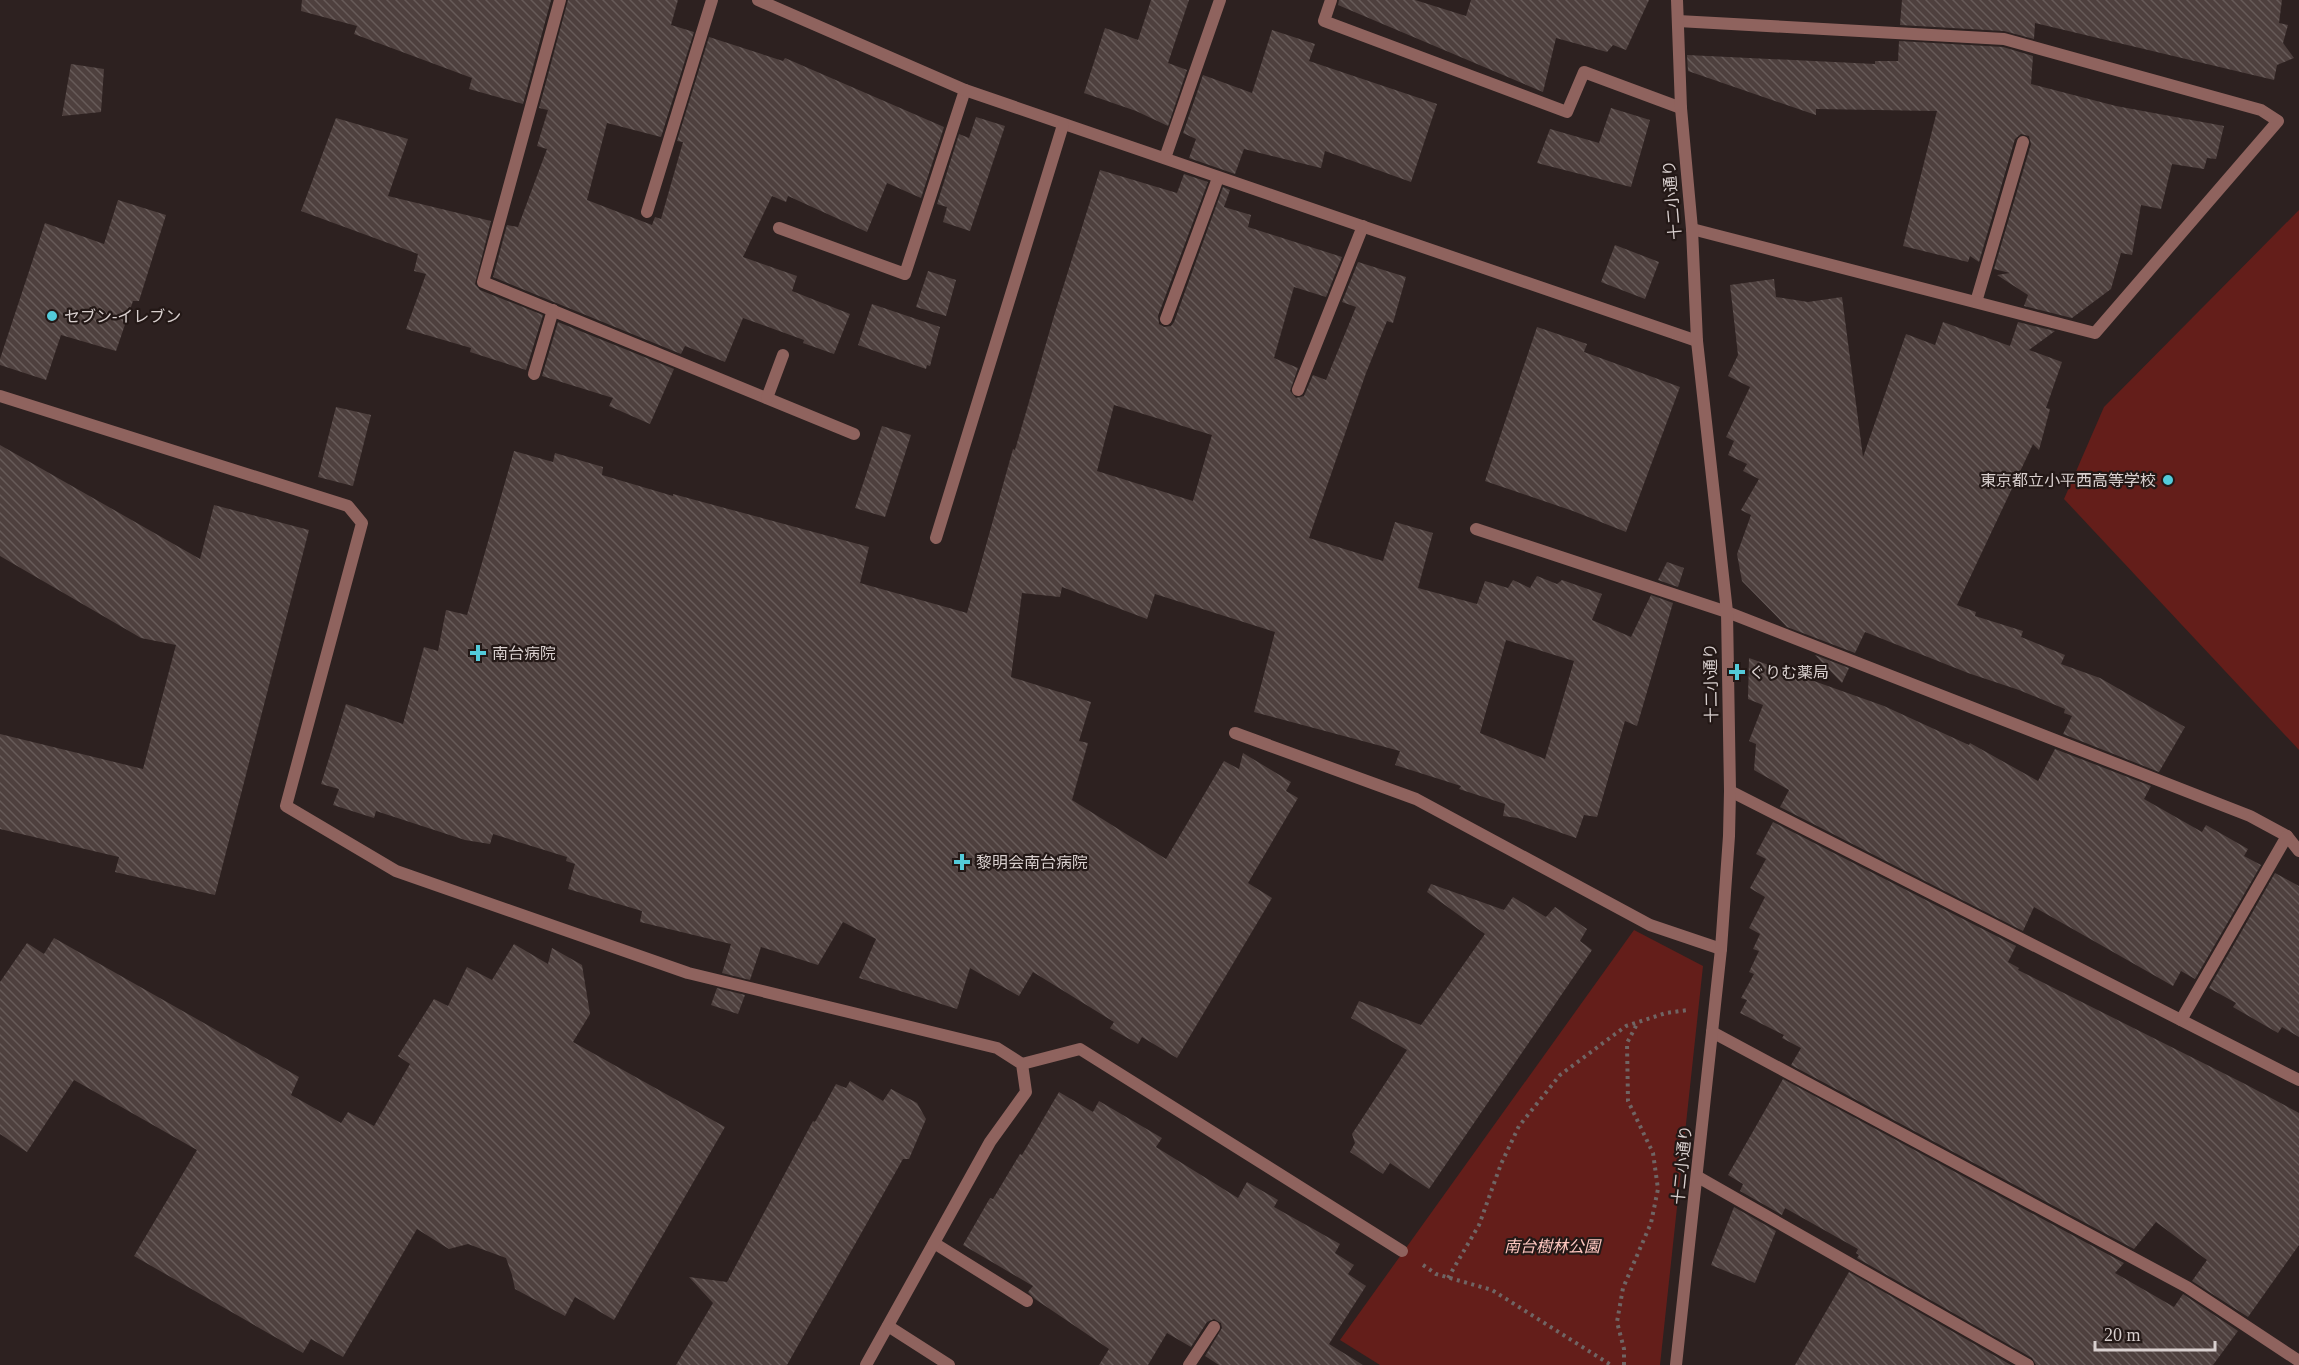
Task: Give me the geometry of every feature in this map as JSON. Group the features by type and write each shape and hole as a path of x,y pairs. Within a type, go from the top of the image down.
{"street":[{"path":"560,0 483,282 854,434"},
{"path":"647,212 712,0"},
{"path":"758,0 965,90 1697,341"},
{"path":"1165,158 1220,0"},
{"path":"1331,0 1324,21 1568,112 1584,72 1681,108"},
{"name":"十二小通り","path":"1676,1365 1721,949 1730,791 1727,612 1697,341 1692,229 1681,108 1677,0"},
{"path":"1678,21 2004,39 2260,110 2278,121 2095,333 1692,229"},
{"path":"779,228 905,274 965,90"},
{"path":"936,538 1063,125"},
{"path":"1976,302 2023,142"},
{"path":"1166,319 1218,178"},
{"path":"1298,390 1363,226"},
{"path":"534,374 553,310"},
{"path":"767,398 783,355"},
{"path":"0,396 348,506 362,523 286,806 396,871 688,973 997,1048 1022,1064 1080,1049 1402,1251"},
{"path":"1476,529 1727,612 2250,816 2287,836 2299,851"},
{"path":"1235,733 1416,799 1650,925 1721,949"},
{"path":"1730,791 2299,1080"},
{"path":"2181,1020 2287,836"},
{"path":"1712,1032 2187,1287 2299,1361"},
{"path":"866,1365 990,1142 1026,1092 1022,1064"},
{"path":"1698,1177 2028,1365"},
{"path":"934,1243 1027,1302"},
{"path":"888,1326 949,1365"},
{"path":"1189,1365 1214,1327"}],"path":[{"path":"1448,1278 1479,1225 1501,1164 1519,1126 1560,1075 1626,1026 1666,1013 1714,1007"},
{"path":"1624,1365 1624,1349 1617,1322 1623,1288 1650,1222 1658,1189 1653,1154 1628,1101 1627,1043 1637,1023"},
{"path":"1402,1251 1436,1274 1492,1290 1611,1365"}],"green space":[{"path":"2299,210 2299,750 2064,499 2104,407"},
{"name":"南台樹林公園","path":"1634,930 1703,966 1660,1365 1380,1365 1340,1340"}],"building":[{"path":"302,0 551,0 523,104 469,89 472,78 354,34 357,26 301,11"},
{"path":"568,0 678,0 671,25 694,32 661,137 607,123 587,200 652,225 655,217 661,219 683,142 677,141 709,37 783,61 785,58 944,127 921,198 887,183 867,232 788,196 786,202 772,196 743,257 797,276 792,291 850,314 834,354 803,343 804,340 743,318 725,362 685,346 681,354 493,277 507,225 518,227 547,149 537,146 548,110 539,108"},
{"path":"1151,0 1189,0 1168,63 1187,70 1168,126 1136,111 1084,93 1105,28 1138,40"},
{"path":"1339,0 1415,0 1466,16 1471,0 1649,0 1626,50 1613,45 1607,52 1556,38 1543,92 1338,5"},
{"path":"1902,0 2282,0 2279,23 2288,25 2283,43 2294,58 2277,65 2274,80 2035,23 2034,39 2004,31 1900,25"},
{"path":"1272,30 1315,44 1309,61 1437,104 1411,182 1325,151 1321,168 1244,149 1235,174 1189,158 1196,139 1183,133 1203,75 1252,93"},
{"path":"1899,41 2003,47 2033,56 2031,84 2116,106 2224,126 2216,159 2207,158 2204,169 2172,164 2161,209 2141,205 2132,255 2121,253 2111,289 2072,318 2024,306 2028,295 1997,275 2010,273 1994,269 2031,144 2029,136 2021,134 2015,139 1979,262 1970,256 1968,262 1903,246 1937,111 1816,109 1816,115 1688,71 1687,55 1875,64 1875,61 1898,61"},
{"path":"71,64 104,69 101,112 62,116"},
{"path":"1611,108 1650,120 1631,187 1537,163 1550,129 1599,143"},
{"path":"976,117 1005,126 970,231 943,222 947,207 937,204 959,134 969,138"},
{"path":"336,118 408,139 388,196 491,221 475,284 480,290 543,315 526,370 470,352 471,348 406,329 426,274 414,271 418,254 301,211"},
{"path":"1100,170 1177,193 1184,174 1208,182 1158,316 1159,324 1164,327 1171,326 1174,322 1223,187 1230,190 1224,207 1251,215 1248,227 1342,257 1326,297 1294,287 1274,358 1298,368 1290,391 1296,398 1304,396 1313,375 1326,380 1356,307 1342,302 1358,262 1406,277 1393,323 1387,321 1366,373 1309,538 1383,561 1395,522 1433,533 1418,588 1477,604 1485,581 1508,588 1513,580 1530,588 1537,576 1557,584 1562,580 1602,594 1592,620 1631,637 1651,595 1673,603 1637,726 1625,721 1597,817 1584,815 1576,838 1518,818 1503,816 1505,804 1459,789 1461,786 1395,765 1400,751 1254,712 1275,632 1155,594 1147,619 1062,587 1060,597 1022,593 1011,677 1091,702 1079,741 1088,743 1072,800 1166,859 1224,761 1239,769 1243,753 1291,782 1286,791 1298,798 1248,883 1272,898 1177,1058 1142,1037 1138,1044 1110,1028 1114,1022 1033,972 1019,996 970,968 957,1009 859,978 876,939 843,922 818,965 761,947 750,980 722,973 731,944 640,922 642,911 568,889 575,864 566,861 567,857 493,834 490,844 465,840 376,811 374,818 333,805 339,789 321,784 346,704 403,724 424,647 438,651 446,610 467,615 514,451 553,462 555,453 603,467 602,475 869,547 860,583 967,613 1013,449 1015,450","holes":["1114,405 1212,435 1193,501 1097,471","1506,640 1574,661 1545,759 1480,733"]},
{"path":"118,200 166,215 139,301 133,301 116,351 61,335 46,380 0,365 0,359 45,223 104,244"},
{"path":"1615,245 1659,262 1645,299 1601,282"},
{"path":"928,271 956,280 946,316 916,307"},
{"path":"1774,279 1776,297 1808,302 1842,297 1863,457 1906,334 1935,345 1943,322 2010,346 2018,322 2055,331 2029,350 2062,362 2046,408 2050,409 2039,450 2033,444 1957,605 1976,612 1975,616 2023,631 2021,637 2065,655 2061,664 2100,678 2185,727 2159,772 2063,734 2072,716 2064,713 2065,709 2019,690 1968,673 1865,632 1855,653 1787,627 1742,581 1737,554 1751,515 1741,510 1759,479 1743,471 1747,464 1728,455 1734,441 1726,437 1750,387 1728,376 1738,355 1730,285"},
{"path":"872,304 940,327 930,366 927,365 926,369 858,345"},
{"path":"558,322 674,369 650,424 609,406 613,398 542,376"},
{"path":"1537,327 1587,344 1584,352 1680,387 1626,532 1485,481"},
{"path":"336,407 371,415 353,486 318,477"},
{"path":"882,426 911,435 885,517 855,508"},
{"path":"0,445 200,559 214,505 309,530 215,895 115,872 119,857 0,829 0,734 143,769 176,645 141,638 0,556"},
{"path":"1667,562 1684,568 1678,587 1658,580"},
{"path":"1815,655 1849,668 1842,683"},
{"path":"1749,658 1884,706 1969,745 1970,743 2038,781 2055,749 2151,786 2144,799 2202,832 2206,825 2248,849 2244,856 2261,865 2195,979 2181,971 2173,986 2034,907 2023,931 1780,807 1789,790 1754,770 1756,744 1749,741 1763,705 1748,699"},
{"path":"1773,822 2016,946 2008,962 2019,968 2018,970 2299,1113 2299,1245 2248,1317 2192,1281 2207,1260 2156,1222 2134,1249 1791,1065 1801,1048 1782,1038 1784,1035 1740,1013 1747,1000 1741,998 1754,974 1749,972 1759,951 1753,949 1760,934 1749,928 1765,897 1750,888 1766,859 1756,854"},
{"path":"2275,873 2299,886 2299,1037 2282,1027 2278,1033 2233,1007 2236,1003 2209,988"},
{"path":"1431,884 1504,910 1513,897 1546,917 1555,907 1587,929 1580,941 1592,950 1429,1189 1390,1163 1383,1174 1350,1152 1355,1143 1352,1134 1407,1050 1351,1018 1359,1001 1421,1025 1485,934 1427,892"},
{"path":"54,938 299,1077 291,1095 341,1123 348,1112 374,1126 410,1064 398,1056 434,999 448,1006 467,967 492,980 514,944 548,964 552,948 582,965 590,1014 573,1042 725,1127 614,1320 575,1297 565,1316 515,1289 506,1258 468,1244 449,1249 417,1229 343,1357 311,1339 303,1353 134,1256 197,1150 74,1080 27,1152 0,1134 0,982 27,943 44,954"},
{"path":"717,988 745,995 738,1014 711,1005"},
{"path":"1783,1079 2124,1263 2115,1273 2174,1307 2183,1294 2238,1331 2213,1365 2036,1365 2032,1358 1857,1258 1858,1249 1785,1208 1782,1215 1740,1191 1743,1184 1728,1175"},
{"path":"850,1081 883,1101 891,1089 917,1103 926,1119 909,1159 903,1159 787,1365 676,1365 713,1303 689,1277 727,1282 813,1121 815,1122 836,1084 846,1088"},
{"path":"1059,1092 1093,1112 1099,1101 1162,1138 1156,1147 1238,1198 1247,1182 1278,1200 1274,1207 1340,1244 1335,1253 1354,1265 1348,1274 1366,1286 1329,1344 1363,1365 1219,1365 1205,1356 1222,1328 1221,1323 1214,1319 1207,1322 1191,1347 1167,1333 1148,1365 1099,1365 1109,1349 1035,1299 1028,1292 1033,1286 963,1245 990,1198 993,1199 1020,1154 1022,1155"},
{"path":"1734,1207 1776,1231 1755,1283 1711,1265"},
{"path":"1849,1272 2011,1365 1795,1365"}],"place":[{"name":"セブン-イレブン","path":"52,316"},
{"name":"東京都立小平西高等学校","path":"2168,480"},
{"name":"南台病院","path":"478,653"},
{"name":"ぐりむ薬局","path":"1737,672"},
{"name":"黎明会南台病院","path":"962,862"}]}
